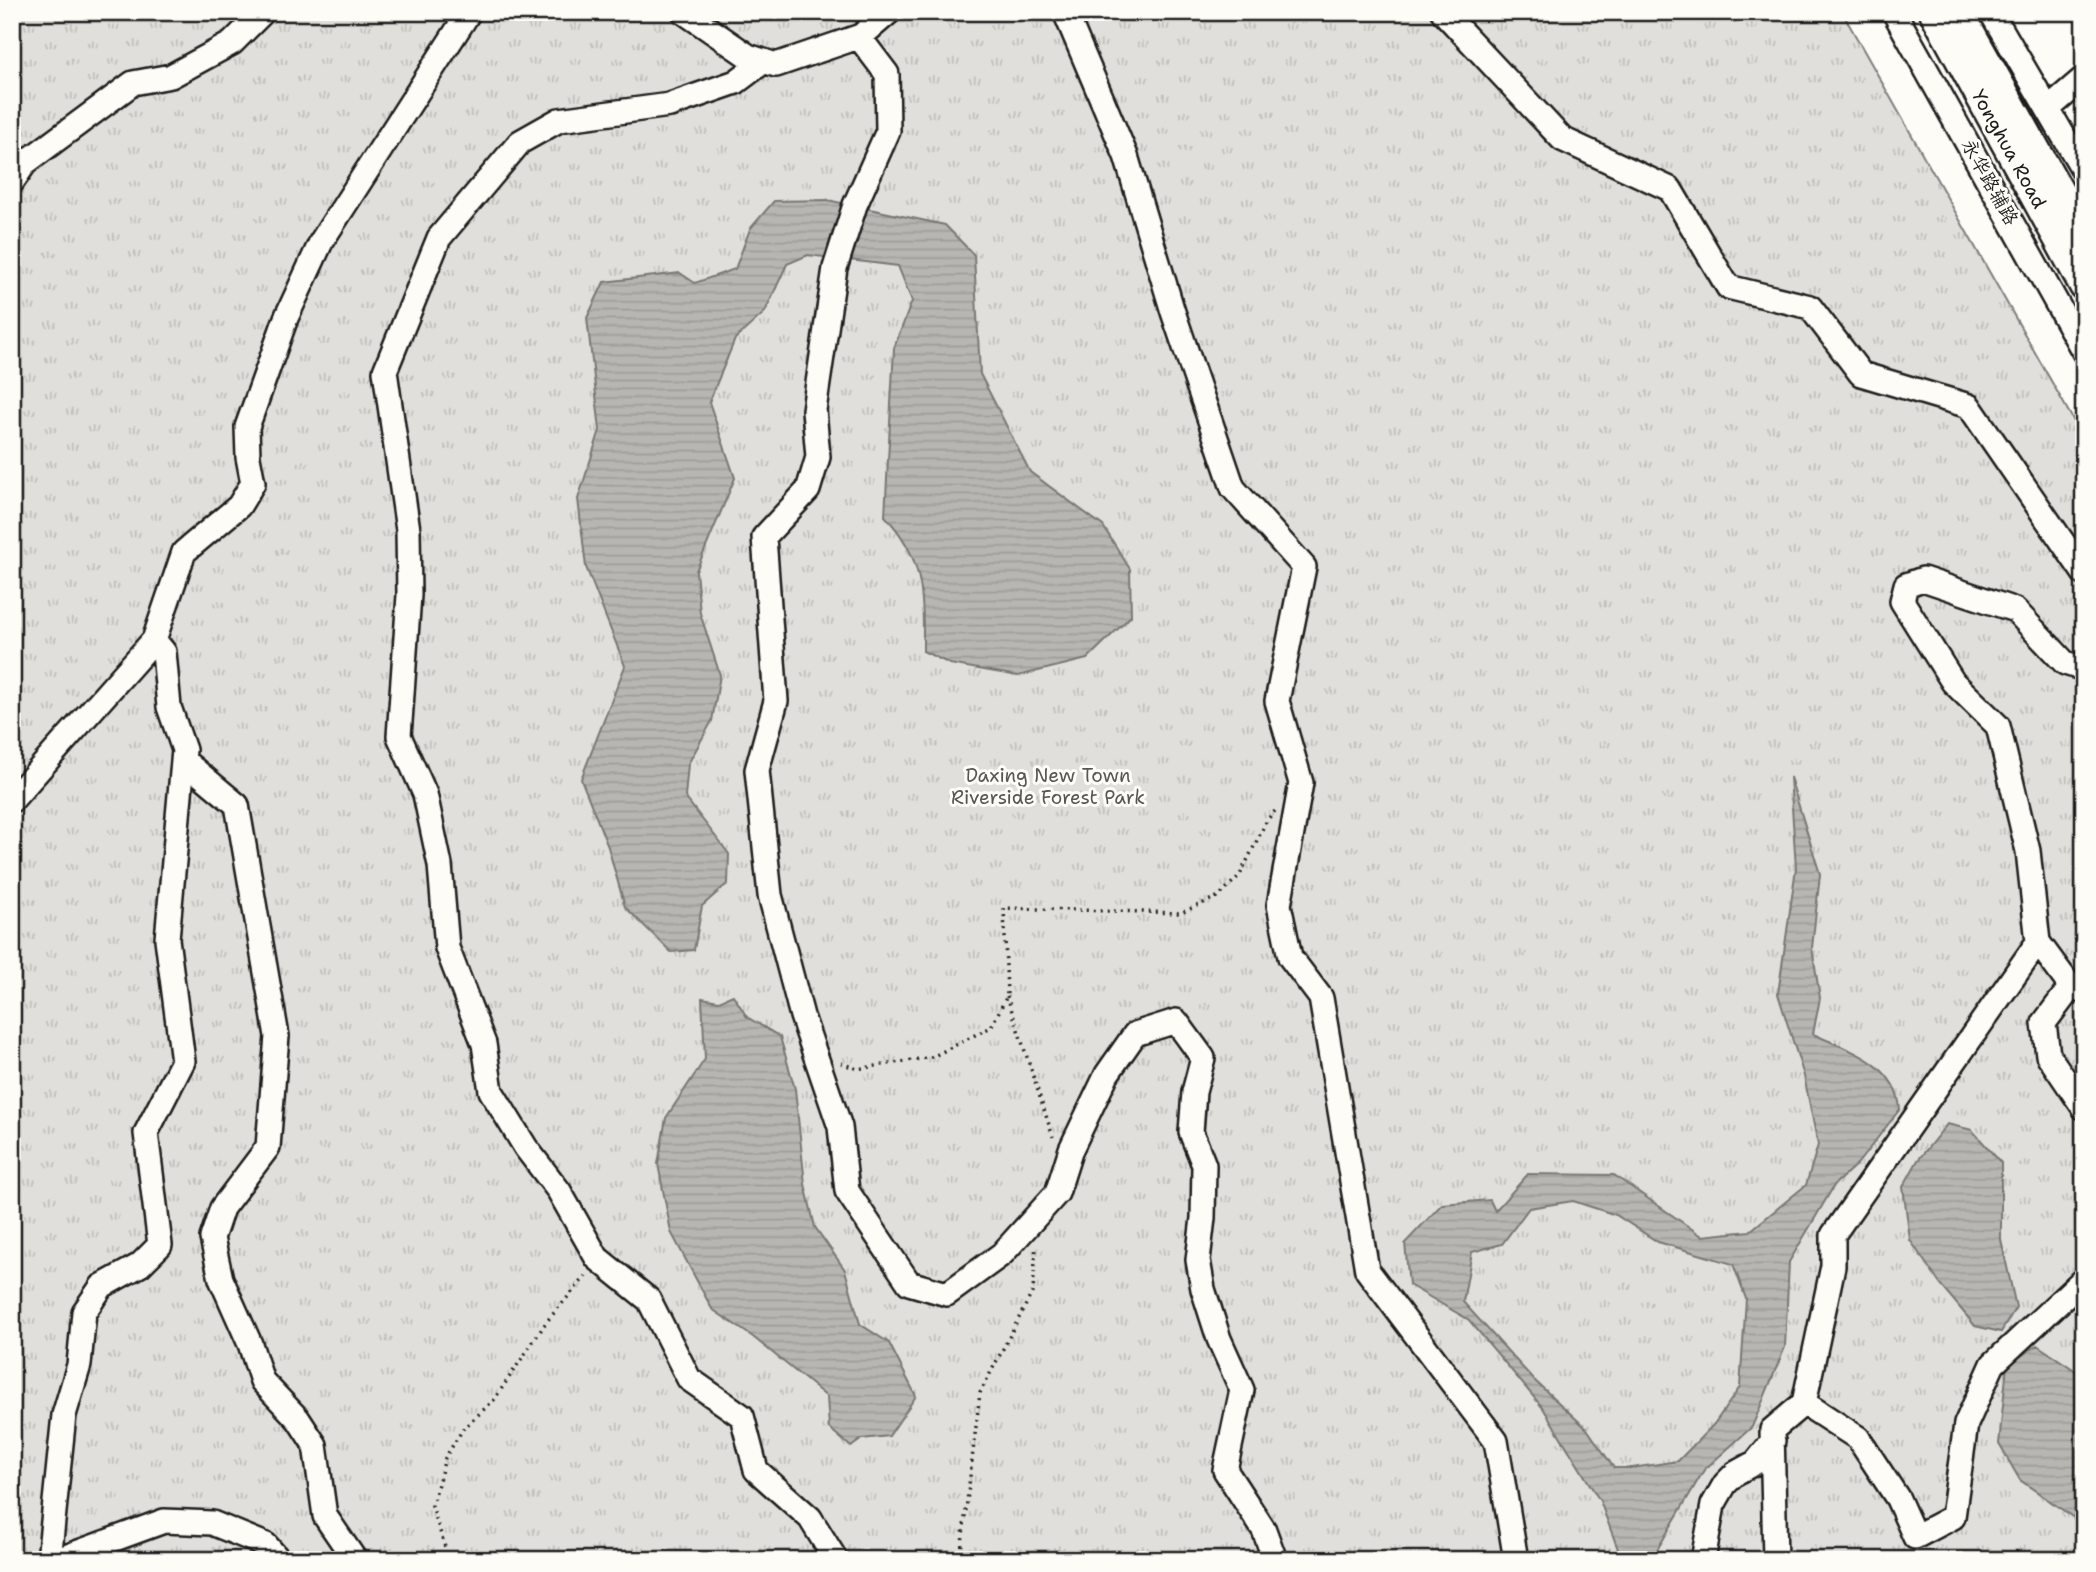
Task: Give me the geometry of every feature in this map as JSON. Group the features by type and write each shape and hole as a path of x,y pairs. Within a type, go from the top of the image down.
{"main road":[{"name":"Yonghua Road","path":"1934,12 2084,286"},
{"name":"Yonghua Road","path":"1959,12 2084,236"}],"street":[{"path":"12,182 25,163 133,83 171,76 232,43 263,12"},
{"path":"12,800 154,640 184,552 240,506 253,483 248,457 247,427 286,318 321,242 469,12"},
{"path":"684,12 748,56 776,65 859,37 889,12"},
{"path":"1065,12 1126,156 1173,312 1233,488 1304,567 1277,701 1301,783 1279,905 1290,957 1321,998 1367,1270 1496,1441 1516,1560"},
{"path":"1443,12 1562,139 1670,189 1728,287 1810,307 1861,374 1969,406 2084,573"},
{"name":"永华路辅路","path":"1894,12 2084,352"},
{"path":"1992,12 2084,171"},
{"path":"859,37 887,74 888,131 855,205 835,268 814,410 818,457 808,490 764,537 776,701 757,770 770,895 802,1016 840,1127 847,1191 909,1283 947,1294 1002,1254 1057,1193 1071,1149 1107,1074 1135,1034 1176,1021 1203,1058 1194,1092 1191,1132 1204,1165 1203,1218 1198,1260 1203,1289 1219,1339 1242,1390 1225,1470 1264,1531 1275,1560"},
{"path":"764,61 736,82 670,105 559,120 520,142 439,238 385,371 408,530 410,595 399,736 425,793 440,865 447,948 484,1044 491,1091 526,1148 559,1191 596,1256 649,1300 690,1379 742,1416 756,1470 810,1518 836,1560"},
{"path":"2049,108 2084,78"},
{"path":"2084,669 2065,663 2015,610 1923,579 1906,585 1902,601 1953,682 1998,726 2028,850 2038,942 2077,989 2044,1023 2048,1055 2084,1108"},
{"path":"49,1560 64,1415 79,1365 84,1312 102,1286 140,1265 160,1245 146,1133 183,1061 167,940 184,750 169,707 164,652 154,640"},
{"path":"183,760 237,805 277,1036 268,1147 222,1208 212,1238 218,1265 262,1381 298,1419 315,1445 326,1516 355,1560"},
{"path":"1774,1560 1772,1430 1804,1403 1833,1266 1833,1235 2038,942"},
{"path":"1804,1403 1858,1438 1898,1499 1915,1537 1953,1517 1966,1424 1993,1364 2084,1279"},
{"path":"1703,1560 1713,1505 1736,1473 1756,1462 1773,1441"},
{"path":"57,1560 164,1521 212,1523 266,1545 279,1560"}],"path":[{"path":"1064,1171 1007,996 1004,908 1181,913 1219,896 1240,875 1267,820 1301,783"},
{"path":"836,1061 856,1069 932,1057 991,1027 1007,996"},
{"path":"960,1560 980,1393 1033,1291 1035,1219"},
{"path":"449,1560 432,1506 445,1458 463,1429 494,1399 547,1321 584,1279 596,1256"}],"green space":[{"name":"Daxing New Town Riverside Forest Park","path":"12,12 1842,12 2084,439 2084,1560 12,1560"}],"shaded area":[{"path":"827,200 945,225 974,255 980,374 1030,472 1103,526 1130,569 1131,616 1087,659 1018,676 950,664 923,651 922,595 915,563 908,547 885,516 894,348 912,301 898,266 808,255 787,264 765,312 735,339 709,402 735,478 696,571 700,613 720,675 712,721 688,764 685,797 729,854 728,883 702,906 694,950 671,952 625,907 608,847 581,779 625,666 586,567 578,499 600,430 587,318 604,282 680,273 695,283 735,269 750,229 774,201"},
{"path":"1790,777 1820,874 1812,948 1820,998 1813,1034 1856,1053 1880,1070 1897,1093 1900,1109 1858,1163 1835,1184 1789,1262 1785,1347 1752,1427 1704,1470 1651,1560 1622,1560 1600,1501 1543,1408 1469,1320 1409,1285 1405,1243 1442,1204 1490,1200 1495,1211 1528,1174 1614,1175 1702,1236 1750,1231 1806,1185 1818,1145 1804,1076 1778,994 1796,868","holes":["1573,1201 1616,1215 1658,1242 1733,1264 1746,1299 1740,1387 1714,1424 1678,1461 1614,1468 1587,1429 1534,1380 1463,1302 1472,1252 1502,1244 1529,1208"]},
{"path":"733,995 747,1017 780,1037 795,1089 805,1184 815,1227 845,1270 860,1324 889,1343 916,1396 889,1436 862,1439 851,1447 829,1428 827,1397 753,1337 712,1309 671,1232 658,1164 666,1118 705,1059 702,998 719,1001"},
{"path":"1947,1124 1972,1130 2001,1163 2001,1240 2016,1307 2001,1332 1975,1326 1940,1284 1910,1240 1903,1187 1918,1160"},
{"path":"2037,1345 2076,1371 2084,1387 2084,1525 2020,1480 1999,1444 2007,1366"}]}
